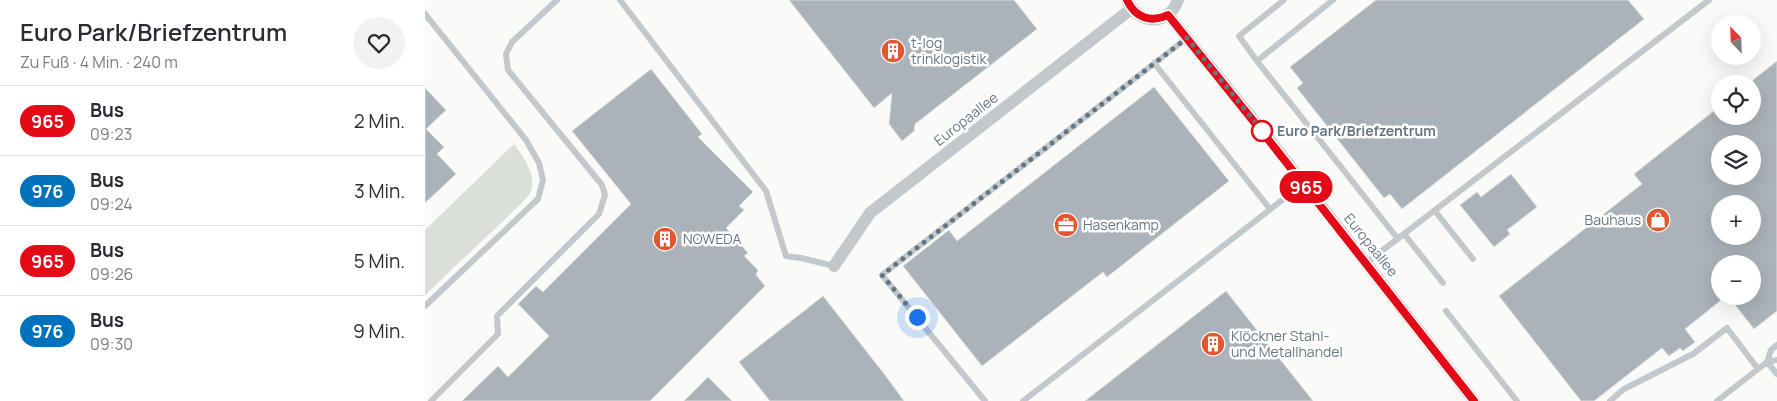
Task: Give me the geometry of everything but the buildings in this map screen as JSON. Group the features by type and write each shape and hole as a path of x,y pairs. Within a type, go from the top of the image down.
{"street":[{"path":"1168,15 1175,8 1178,0"},
{"name":"Europaallee","path":"834,266 869,213 1129,4 1137,15 1150,20 1160,19 1168,15 1474,401"}],"lane":[{"path":"431,401 498,334 497,316 599,214 605,195 602,185 508,70 506,54 512,42 557,0"},
{"path":"620,0 766,190 786,256 834,266"},
{"path":"1284,0 1239,36 1398,239"},
{"path":"1257,61 1333,0"},
{"path":"1366,263 1709,0"},
{"path":"425,14 526,140 539,163 543,180 538,199 425,306"},
{"path":"985,401 882,275 1187,38"},
{"path":"1154,63 1270,209"},
{"path":"1023,401 1303,184"},
{"path":"1435,211 1473,259"},
{"path":"1404,234 1443,284"},
{"path":"1446,311 1517,401"},
{"path":"1610,401 1624,389 1693,354 1727,328 1758,369"},
{"path":"1767,362 1771,350 1777,345"},
{"path":"1717,401 1767,362 1777,360"},
{"path":"1767,362 1777,374"}],"shaded area":[{"path":"514,144 531,174 532,187 529,194 522,203 425,295 425,230"}],"bus line":[{"name":"965","path":"1127,0 1131,9 1137,15 1150,20 1160,19 1168,15 1474,401"}],"place":[{"name":"t-log trinklogistik","path":"893,51"},
{"name":"Euro Park/Briefzentrum","path":"1262,131"},
{"name":"Bauhaus","path":"1658,220"},
{"name":"Hasenkamp","path":"1066,225"},
{"name":"NOWEDA","path":"665,239"},
{"name":"Klöckner Stahl- und Metallhandel","path":"1213,344"}],"route":[{"path":"917,317 882,275 1187,38 1264,133 1262,131"}]}
